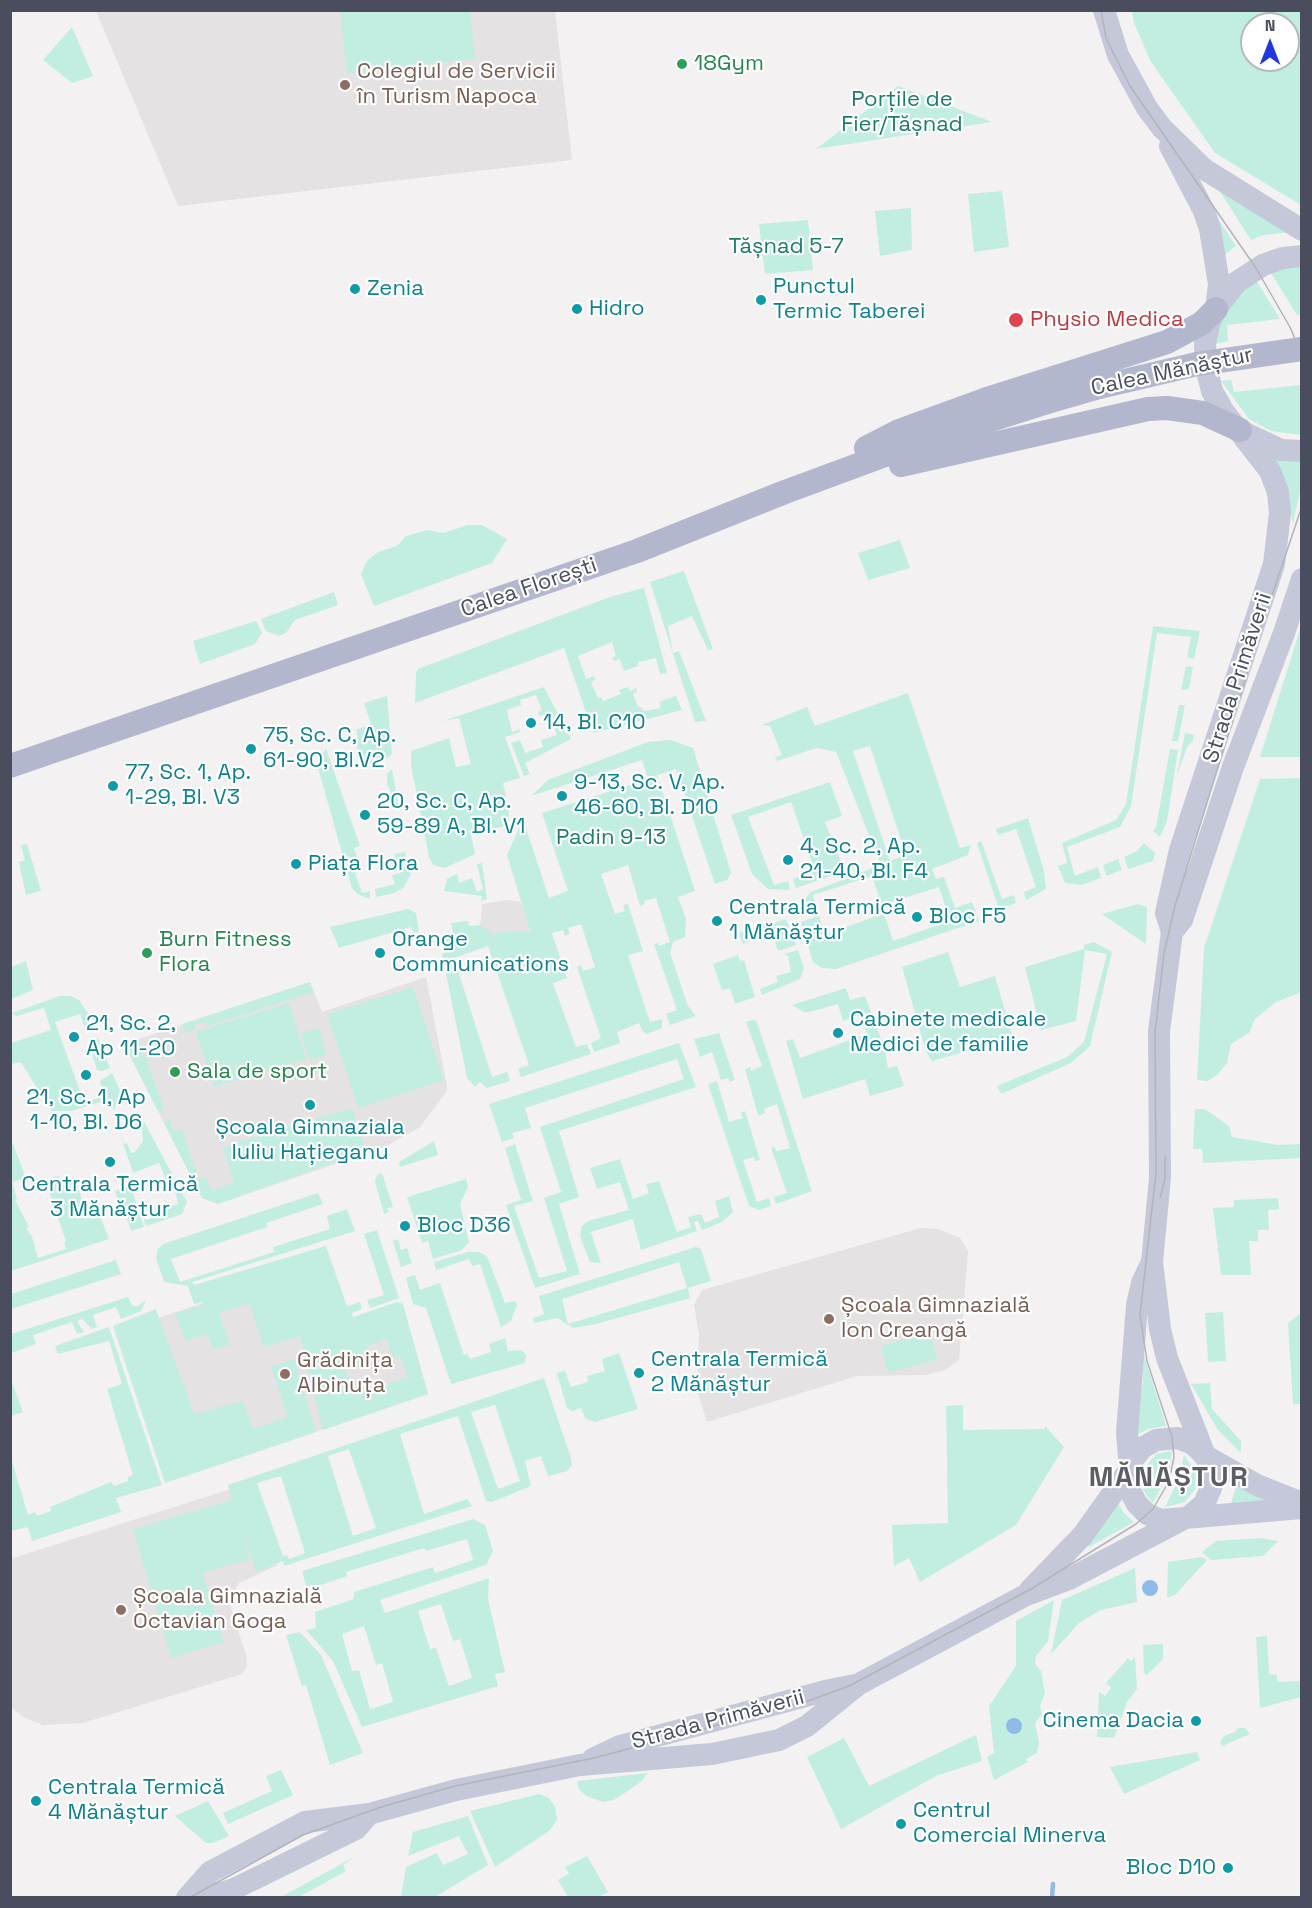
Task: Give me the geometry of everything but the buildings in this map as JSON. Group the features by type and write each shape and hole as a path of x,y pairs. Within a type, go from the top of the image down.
{"main road":[{"path":"1104,10 1118,56 1147,108 1162,128 1204,169 1302,230"},
{"path":"785,492 899,431 987,399 1167,342 1202,322 1216,309 1219,284 1210,229 1204,211 1162,128"},
{"name":"Strada Primăverii","path":"187,1898 210,1872 298,1825 313,1820 369,1814 456,1790 580,1765 712,1754 779,1740 807,1726 859,1684 1024,1596 1069,1580 1183,1519 1204,1504 1211,1488 1211,1471 1167,1358 1160,1329 1152,1262 1160,1178 1159,1030 1172,932 1166,913 1180,850 1231,704 1277,548 1280,513 1275,483 1263,459 1224,412 1212,391 1206,367 1207,333 1216,309 1229,290 1246,274 1273,261 1302,256"},
{"name":"Calea Mănăștur","path":"1044,403 1197,363 1302,349"},
{"name":"Calea Florești","path":"10,766 637,551 785,492 912,445 1044,403"},
{"path":"785,492 1127,412 1167,408 1203,413 1240,430"},
{"name":"Strada Primăverii","path":"1240,430 1266,446 1281,450 1302,451"},
{"name":"Strada Primăverii","path":"1172,932 1182,920 1233,766 1284,633 1302,579"},
{"name":"Strada Primăverii","path":"1152,1262 1142,1282 1137,1305 1127,1433 1130,1491 1142,1510 1161,1520 1183,1519"},
{"name":"Strada Primăverii","path":"1024,1596 1083,1535 1130,1469 1142,1448 1164,1438 1186,1440 1204,1455"},
{"path":"1204,1455 1275,1495 1302,1503"},
{"path":"1183,1519 1302,1508"},
{"name":"Strada Primăverii","path":"580,1765 621,1746 825,1690 859,1684"},
{"name":"Strada Primăverii","path":"205,1898 234,1889 356,1829 369,1814"}],"shaded area":[{"name":"Colegiul de Servicii în Turism Napoca","path":"96,11 555,11 572,160 178,206"},
{"path":"508,900 521,902 542,970 480,927 482,904"},
{"path":"426,977 447,1091 420,1127 385,1147 218,1204 202,1198 124,1044 310,982 322,1012"},
{"name":"Școala Gimnazială Ion Creangă","path":"921,1228 938,1229 960,1238 968,1251 959,1360 945,1370 926,1375 857,1376 707,1422 697,1390 699,1335 694,1304 702,1290"},
{"name":"Grădinița Albinuța","path":"321,1263 346,1327 404,1309 428,1394 183,1477 132,1327"},
{"name":"Școala Gimnazială Octavian Goga","path":"247,1484 278,1565 239,1583 229,1602 246,1655 247,1667 242,1674 83,1723 43,1725 25,1718 11,1707 10,1559"}],"green space":[{"path":"340,11 470,11 475,59 347,74"},
{"path":"1132,11 1301,11 1301,205 1215,153 1151,62 1134,23"},
{"path":"72,27 93,76 72,83 43,60"},
{"name":"Porțile de Fier/Tășnad","path":"898,86 992,122 816,149"},
{"path":"1217,187 1291,232 1264,235 1251,240"},
{"path":"1002,191 1009,247 974,252 968,194"},
{"path":"1208,204 1236,246 1219,259"},
{"path":"911,208 912,250 880,256 875,211"},
{"name":"Tășnad 5-7","path":"808,220 813,270 765,274 759,224"},
{"path":"1292,267 1301,268 1301,315 1297,315 1271,273"},
{"path":"1256,280 1280,319 1227,325 1228,341 1216,344 1220,323 1233,298"},
{"path":"1231,380 1234,392 1301,385 1301,435 1271,431 1249,419 1221,381"},
{"path":"1273,458 1301,460 1301,486 1293,524 1283,480"},
{"path":"467,525 482,525 507,539 492,563 374,606 361,574 367,561 378,552 397,546 406,536 428,530 444,533"},
{"path":"900,540 910,568 868,580 858,553"},
{"path":"684,571 713,649 708,650 692,616 668,626 673,653 679,651 706,721 695,722 650,582"},
{"path":"644,588 667,673 660,674 656,658 638,662 638,666 624,671 620,659 614,661 612,658 616,656 612,642 578,656 586,679 594,676 595,680 591,682 598,698 601,697 603,701 621,694 619,690 628,687 630,691 636,688 637,692 633,694 638,707 644,711 661,708 659,702 676,696 682,710 593,733 564,648 415,703 418,669 610,597"},
{"path":"334,592 338,605 295,620 286,633 279,636 266,631 261,619"},
{"path":"256,621 262,633 255,644 200,664 193,641"},
{"path":"1153,626 1200,631 1194,659 1187,657 1191,637 1157,633 1131,806 1120,827 1067,847 1075,876 1098,867 1101,878 1081,885 1065,883 1058,866 1067,863 1062,843 1116,820 1126,804"},
{"path":"1301,627 1301,757 1260,757 1297,639"},
{"path":"1186,666 1193,667 1189,689 1181,690"},
{"path":"544,687 571,739 525,763 530,774 524,776 511,743 520,740 525,753 543,747 541,740 557,735 548,713 539,716 538,712 542,710 536,695 520,700 521,705 507,710 512,732 519,729 520,732 505,737 520,778 503,783 509,810 508,825 471,835 475,854 445,868 433,865 429,857 411,765 411,751 449,738 456,767 471,764 459,718 443,721"},
{"path":"908,693 960,848 971,845 968,855 932,869 936,879 944,877 955,908 972,902 979,921 836,969 822,968 813,962 801,922 819,916 825,935 884,913 893,941 950,921 939,887 882,905 872,876 813,895 817,911 799,917 797,908 811,892 881,865 836,752 817,748 777,761 775,757 782,755 770,726 762,725 807,707 815,726","holes":["870,746 906,855 890,861 853,751"]},
{"path":"387,696 392,754 383,762 374,758 365,770 354,739 358,737 356,730 371,724 364,703"},
{"path":"1179,705 1185,705 1178,741 1172,741"},
{"path":"1185,733 1194,735 1193,741 1187,747 1177,775"},
{"name":"Padin 9-13","path":"671,740 693,748 731,873 727,880 715,884 676,769 657,775 695,891 678,897 686,919 685,937 673,942 670,953 688,1006 696,1016 670,1025 666,1014 677,1010 654,944 658,943 659,946 670,942 656,898 644,901 645,904 640,906 628,865 601,874 615,914 625,911 623,905 628,904 643,951 628,955 650,1022 662,1019 662,1028 647,1034 643,1032 639,1023 617,1032 620,1043 594,1052 591,1043 601,1038 577,967 581,965 583,971 595,967 581,924 568,928 570,934 565,936 563,930 552,933 567,978 553,983 576,1047 587,1044 591,1054 521,1077 518,1069 529,1065 488,946 454,958 492,1077 507,1072 510,1081 487,1088 480,1082 475,1087 467,1078 442,954 448,951 443,936 453,933 451,923 468,921 469,926 480,925 494,935 500,932 530,931 507,855 523,819 549,898 568,891 542,813 648,779 642,760 531,796 548,780 648,742"},
{"path":"326,749 360,846 354,848 361,870 355,873 362,893 370,891 370,899 357,894 352,888 318,768 318,759"},
{"path":"1170,749 1178,750 1167,821 1160,837 1153,831 1156,827"},
{"path":"392,769 399,809 387,784 387,774"},
{"path":"1301,778 1301,992 1276,1002 1255,1019 1249,1033 1231,1044 1227,1063 1218,1074 1208,1081 1197,1080 1204,948 1260,779"},
{"path":"830,782 842,816 825,822 845,871 796,888 793,879 815,871 791,802 748,817 774,885 788,881 790,890 768,889 752,874 731,815"},
{"path":"1028,818 1044,871 1046,889 1026,900 1024,892 1036,887 1016,829 998,835 996,829"},
{"path":"981,841 1002,899 1014,895 1016,903 999,909 977,843"},
{"path":"1144,843 1155,853 1153,861 1128,869 1124,857 1137,851"},
{"path":"27,844 41,891 26,895 19,862 25,860 21,845"},
{"path":"405,852 411,874 404,887 394,893 376,897 375,889 395,884 392,875 400,873 394,854"},
{"path":"1118,859 1122,870 1106,876 1103,865"},
{"path":"482,863 487,899 481,901 482,896 444,891 447,879 457,874 459,883 472,878 477,892 483,889 477,864"},
{"path":"1138,904 1147,907 1146,944 1102,914"},
{"path":"408,909 416,913 419,932 414,933 411,927 339,948 330,927"},
{"path":"786,919 796,945 778,951 771,931 755,935 756,939 743,944 739,933"},
{"path":"1094,942 1112,952 1090,1046 1071,1063 1001,1094 997,1086 1067,1057 1084,1042 1107,954 1085,950 1076,1021 1041,1030 1025,967 1084,949 1084,945"},
{"path":"798,950 804,968 800,979 762,995 760,989 778,982 776,976 791,972 788,956 784,954"},
{"path":"948,952 960,987 995,976 1013,1038 932,1061 926,1052 902,967"},
{"path":"738,955 740,961 744,960 755,997 735,1004 730,988 722,990 713,964"},
{"path":"26,961 33,990 11,999 11,967"},
{"path":"310,982 314,992 208,1026 206,1022 194,1025 195,1030 186,1033 182,1024"},
{"path":"413,987 444,1080 358,1108 327,1014"},
{"path":"846,988 850,1000 865,996 885,1050 888,1068 897,1066 904,1086 870,1096 865,1079 803,1099 786,1041 793,1039 800,1058 867,1034 860,1015 843,1021 838,1004 810,1012 804,1012 792,1005"},
{"path":"60,996 71,996 79,1000 89,1015 95,1032 86,1031 80,1014 55,1022 84,1103 104,1096 100,1081 112,1073 121,1093 114,1110 107,1100 71,1111 51,1111 21,1062 11,1064 11,1043 51,1030 44,1008 16,1016 12,1013"},
{"path":"289,1003 306,1059 214,1087 196,1032"},
{"path":"756,1021 759,1028 812,1191 776,1204 774,1197 787,1193 771,1148 774,1147 777,1151 790,1148 777,1104 764,1109 765,1113 759,1116 757,1112 745,1069 750,1067 751,1071 762,1066 746,1022"},
{"path":"320,1028 326,1055 309,1060 301,1033"},
{"path":"719,1033 735,1080 730,1082 728,1078 721,1080 712,1052 700,1057 694,1039"},
{"path":"98,1038 110,1068 102,1071 97,1070 89,1043"},
{"path":"139,1039 164,1109 158,1111 124,1044"},
{"path":"679,1043 696,1087 559,1131 579,1197 559,1204 580,1274 535,1288 506,1205 521,1200 505,1148 515,1144 533,1201 514,1206 539,1278 567,1271 544,1198 561,1192 540,1127 684,1079 677,1059 525,1108 531,1128 512,1133 514,1138 502,1142 489,1104"},
{"path":"717,1081 729,1122 743,1118 741,1113 745,1111 760,1160 755,1161 754,1157 743,1160 757,1202 769,1198 771,1206 759,1210 749,1206 708,1084"},
{"path":"352,1108 365,1151 218,1204 202,1198 164,1123 170,1119 173,1131 182,1129 198,1178 206,1177 211,1190 234,1183 223,1147"},
{"path":"1195,1109 1205,1109 1229,1126 1232,1137 1278,1145 1301,1144 1301,1158 1203,1163 1202,1149 1193,1149"},
{"path":"141,1119 178,1185 169,1187 159,1163 133,1173 118,1128 124,1144 127,1143 131,1153 135,1152 143,1141"},
{"path":"434,1141 438,1155 400,1167 399,1162"},
{"path":"13,1144 26,1178 12,1182 17,1199 15,1200 29,1227 26,1228 32,1237 38,1258 66,1249 64,1242 66,1241 45,1180 59,1176 62,1183 74,1177 89,1219 100,1216 109,1239 11,1271 10,1145"},
{"path":"620,1159 633,1199 649,1193 646,1184 659,1181 677,1232 691,1227 688,1217 701,1214 705,1223 719,1217 715,1201 729,1196 733,1212 722,1222 702,1230 698,1221 694,1222 697,1231 641,1250 633,1219 591,1232 601,1263 590,1262 580,1236 582,1226 588,1221 629,1210 620,1182 597,1189 590,1168"},
{"path":"382,1173 393,1207 387,1208 389,1212 384,1214 375,1181 377,1175"},
{"path":"466,1179 468,1187 460,1204 469,1242 462,1250 433,1259 428,1241 422,1243 407,1197"},
{"path":"130,1184 144,1227 131,1231 121,1200 118,1200 115,1191"},
{"path":"180,1189 187,1202 182,1214 146,1226 140,1208 146,1220 164,1214 164,1209 178,1204 175,1191"},
{"path":"318,1193 323,1204 266,1223 267,1227 171,1259 180,1282 274,1252 273,1247 330,1229 327,1216 347,1209 355,1231 192,1282 194,1285 326,1246 347,1306 360,1302 362,1309 352,1313 353,1317 397,1302 403,1304 428,1394 323,1430 300,1336 264,1347 249,1303 219,1313 230,1344 213,1350 207,1334 186,1341 175,1313 203,1305 203,1302 194,1304 188,1286 164,1282 156,1258 158,1249 163,1244","holes":["386,1339 393,1358 400,1356 408,1377 380,1387 377,1381 353,1390 345,1369 372,1359 367,1346"]},
{"path":"1278,1198 1279,1209 1268,1210 1269,1230 1258,1230 1258,1241 1249,1241 1251,1275 1221,1275 1213,1208 1234,1207 1234,1200"},
{"path":"377,1230 399,1298 370,1308 367,1300 384,1295 364,1234"},
{"path":"398,1239 401,1250 407,1248 412,1263 401,1267 393,1241"},
{"path":"696,1247 701,1249 711,1281 688,1288 690,1298 596,1324 573,1328 557,1318 534,1323 533,1318 544,1314 539,1296","holes":["679,1262 687,1288 568,1324 562,1299"]},
{"path":"468,1252 479,1252 487,1256 505,1303 515,1301 517,1305 511,1321 501,1327 480,1264 472,1266 469,1259 436,1270 434,1262"},
{"path":"116,1260 121,1274 11,1309 11,1294"},
{"path":"415,1275 420,1290 440,1283 464,1355 467,1353 470,1359 491,1352 489,1344 505,1338 508,1351 522,1350 526,1355 525,1363 451,1384 426,1308 413,1304 406,1278"},
{"path":"128,1297 132,1306 138,1306 146,1300 141,1311 121,1319 116,1307 93,1315 97,1327 92,1329 82,1319 77,1321 84,1332 77,1334 72,1322 33,1335 36,1344 11,1353 11,1334"},
{"path":"156,1309 194,1414 243,1401 253,1429 288,1417 271,1367 294,1359 316,1432 165,1483 113,1326"},
{"path":"1223,1312 1226,1361 1208,1362 1205,1313"},
{"path":"1301,1313 1301,1404 1293,1404 1288,1323"},
{"path":"109,1327 162,1485 116,1498 121,1512 32,1541 28,1527 11,1531 11,1458 28,1515 35,1512 37,1516 51,1511 50,1507 111,1482 114,1486 128,1481 128,1477 133,1475 107,1389 122,1384 109,1341 58,1354 55,1346"},
{"path":"930,1332 937,1359 888,1373 881,1346"},
{"path":"1141,1345 1166,1426 1148,1429 1133,1437 1143,1382"},
{"path":"619,1353 638,1409 595,1422 585,1418 581,1408 572,1411 567,1408 557,1373 565,1371 571,1387 588,1382 587,1376 605,1371 602,1359"},
{"path":"10,1377 23,1412 11,1416 10,1416"},
{"path":"544,1378 572,1465 567,1471 548,1476 541,1456 525,1461 531,1486 492,1502 486,1501 458,1416 400,1434 424,1514 467,1499 472,1506 284,1566 283,1561 256,1572 242,1528 250,1559 203,1573 224,1642 171,1658 133,1529 232,1500 228,1485","holes":["495,1405 520,1481 498,1489 471,1412","349,1449 376,1528 353,1536 328,1456","281,1476 305,1553 289,1559 287,1555 283,1556 257,1483"]},
{"path":"1210,1383 1212,1409 1241,1441 1241,1453 1218,1430 1191,1384"},
{"path":"963,1405 963,1430 1045,1429 1045,1426 1064,1447 1016,1525 920,1582 909,1558 894,1566 892,1525 948,1523 946,1406"},
{"path":"1172,1451 1169,1472 1153,1503 1143,1490 1143,1470 1156,1454"},
{"path":"1184,1455 1196,1472 1195,1489 1185,1502 1165,1507 1178,1481"},
{"path":"1236,1486 1283,1508 1229,1511"},
{"path":"1116,1499 1123,1512 1134,1522 1087,1548"},
{"path":"473,1519 485,1525 493,1551 486,1565 380,1600 385,1613 489,1578 488,1599 505,1672 495,1674 498,1686 362,1727 333,1661 306,1630 316,1628 315,1612 354,1599 354,1592 433,1567 435,1573 473,1560 467,1539 426,1551 424,1548 346,1572 347,1576 307,1590 302,1571","holes":["441,1604 453,1641 460,1639 472,1678 449,1686 436,1648 430,1649 418,1611","364,1626 376,1665 382,1663 393,1702 370,1709 359,1670 352,1671 342,1634"]},
{"path":"1260,1538 1278,1541 1263,1556 1211,1560 1202,1552 1216,1541"},
{"path":"1202,1557 1207,1560 1175,1595 1167,1598 1168,1562"},
{"path":"1135,1568 1137,1602 1101,1610 1080,1622 1051,1654 1062,1600"},
{"path":"1054,1600 1048,1641 1036,1656 1035,1664 1041,1671 1045,1693 1040,1706 1042,1714 1035,1723 1039,1742 1037,1753 1026,1759 1028,1762 994,1780 987,1757 994,1753 989,1706 1016,1666 1016,1621"},
{"path":"300,1632 321,1655 363,1753 330,1765 306,1685 302,1686 286,1635"},
{"path":"1267,1636 1269,1674 1277,1675 1277,1682 1301,1681 1301,1697 1260,1708 1256,1637"},
{"path":"1163,1644 1163,1659 1147,1675 1144,1673 1143,1645"},
{"path":"1135,1657 1137,1689 1127,1702 1114,1738 1097,1737 1099,1692 1105,1696 1111,1688 1106,1683 1128,1658 1131,1661"},
{"path":"1238,1728 1245,1728 1250,1734 1222,1746 1220,1742 1224,1736 1235,1732"},
{"path":"976,1735 982,1761 936,1776 841,1829 807,1757 844,1738 869,1786"},
{"path":"1197,1752 1200,1760 1124,1794 1110,1767"},
{"path":"281,1770 293,1795 228,1824 223,1813 272,1791 266,1776"},
{"path":"648,1773 641,1782 614,1800 603,1802 586,1796 579,1789 577,1781"},
{"path":"539,1794 549,1798 555,1807 557,1820 549,1831 495,1867 470,1811"},
{"path":"208,1801 229,1836 213,1843 206,1843 175,1816"},
{"path":"468,1816 488,1865 435,1897 401,1897 406,1867 437,1853 443,1865 468,1854 459,1836 408,1856 413,1832"},
{"path":"587,1856 608,1892 598,1897 568,1897 558,1880 569,1874 565,1867"},
{"path":"354,1857 343,1865 346,1871 299,1897 281,1897"}],"water":[{"path":"1150,1580 1158,1588 1150,1596 1142,1588"},
{"path":"1011,1718 1017,1718 1022,1726 1020,1732 1011,1734 1006,1729 1006,1723"}],"waterway":[{"path":"1052,1898 1053,1884"}],"tram line":[{"path":"1101,10 1106,38 1130,86 1256,268 1291,329 1302,357"},
{"path":"189,1898 303,1835 381,1807 455,1786 594,1758 808,1701 849,1686 1031,1589 1136,1524 1153,1509 1169,1481 1174,1457 1172,1437 1147,1361 1140,1315 1156,1173 1155,1033 1164,953 1175,906 1262,625 1302,506"},
{"path":"1160,1198 1165,1179 1165,1157"}],"place":[{"name":"18Gym","path":"682,64"},
{"name":"Colegiul de Servicii în Turism Napoca","path":"345,85"},
{"name":"Zenia","path":"355,289"},
{"name":"Punctul Termic Taberei","path":"761,300"},
{"name":"Hidro","path":"577,309"},
{"name":"Physio Medica","path":"1016,320"},
{"name":"14, Bl. C10","path":"531,723"},
{"name":"75, Sc. C, Ap. 61-90, Bl.V2","path":"251,749"},
{"name":"77, Sc. 1, Ap. 1-29, Bl. V3","path":"113,786"},
{"name":"9-13, Sc. V, Ap. 46-60, Bl. D10","path":"562,796"},
{"name":"20, Sc. C, Ap. 59-89 A, Bl. V1","path":"365,815"},
{"name":"4, Sc. 2, Ap. 21-40, Bl. F4","path":"788,860"},
{"name":"Piața Flora","path":"296,864"},
{"name":"Bloc F5","path":"917,917"},
{"name":"Centrala Termică 1 Mănăștur","path":"717,921"},
{"name":"Burn Fitness Flora","path":"147,953"},
{"name":"Orange Communications","path":"380,953"},
{"name":"Cabinete medicale Medici de familie","path":"838,1033"},
{"name":"21, Sc. 2, Ap 11-20","path":"74,1037"},
{"name":"Sala de sport","path":"175,1072"},
{"name":"21, Sc. 1, Ap 1-10, Bl. D6","path":"86,1075"},
{"name":"Școala Gimnaziala Iuliu Hațieganu","path":"310,1105"},
{"name":"Centrala Termică 3 Mănăștur","path":"110,1162"},
{"name":"Bloc D36","path":"405,1226"},
{"name":"Școala Gimnazială Ion Creangă","path":"829,1319"},
{"name":"Centrala Termică 2 Mănăștur","path":"639,1373"},
{"name":"Grădinița Albinuța","path":"285,1374"},
{"name":"Școala Gimnazială Octavian Goga","path":"121,1610"},
{"name":"Cinema Dacia","path":"1196,1721"},
{"name":"Centrala Termică 4 Mănăștur","path":"36,1801"},
{"name":"Centrul Comercial Minerva","path":"901,1824"},
{"name":"Bloc D10","path":"1228,1868"}],"district":[{"name":"MĂNĂȘTUR","path":"1169,1478"}]}
